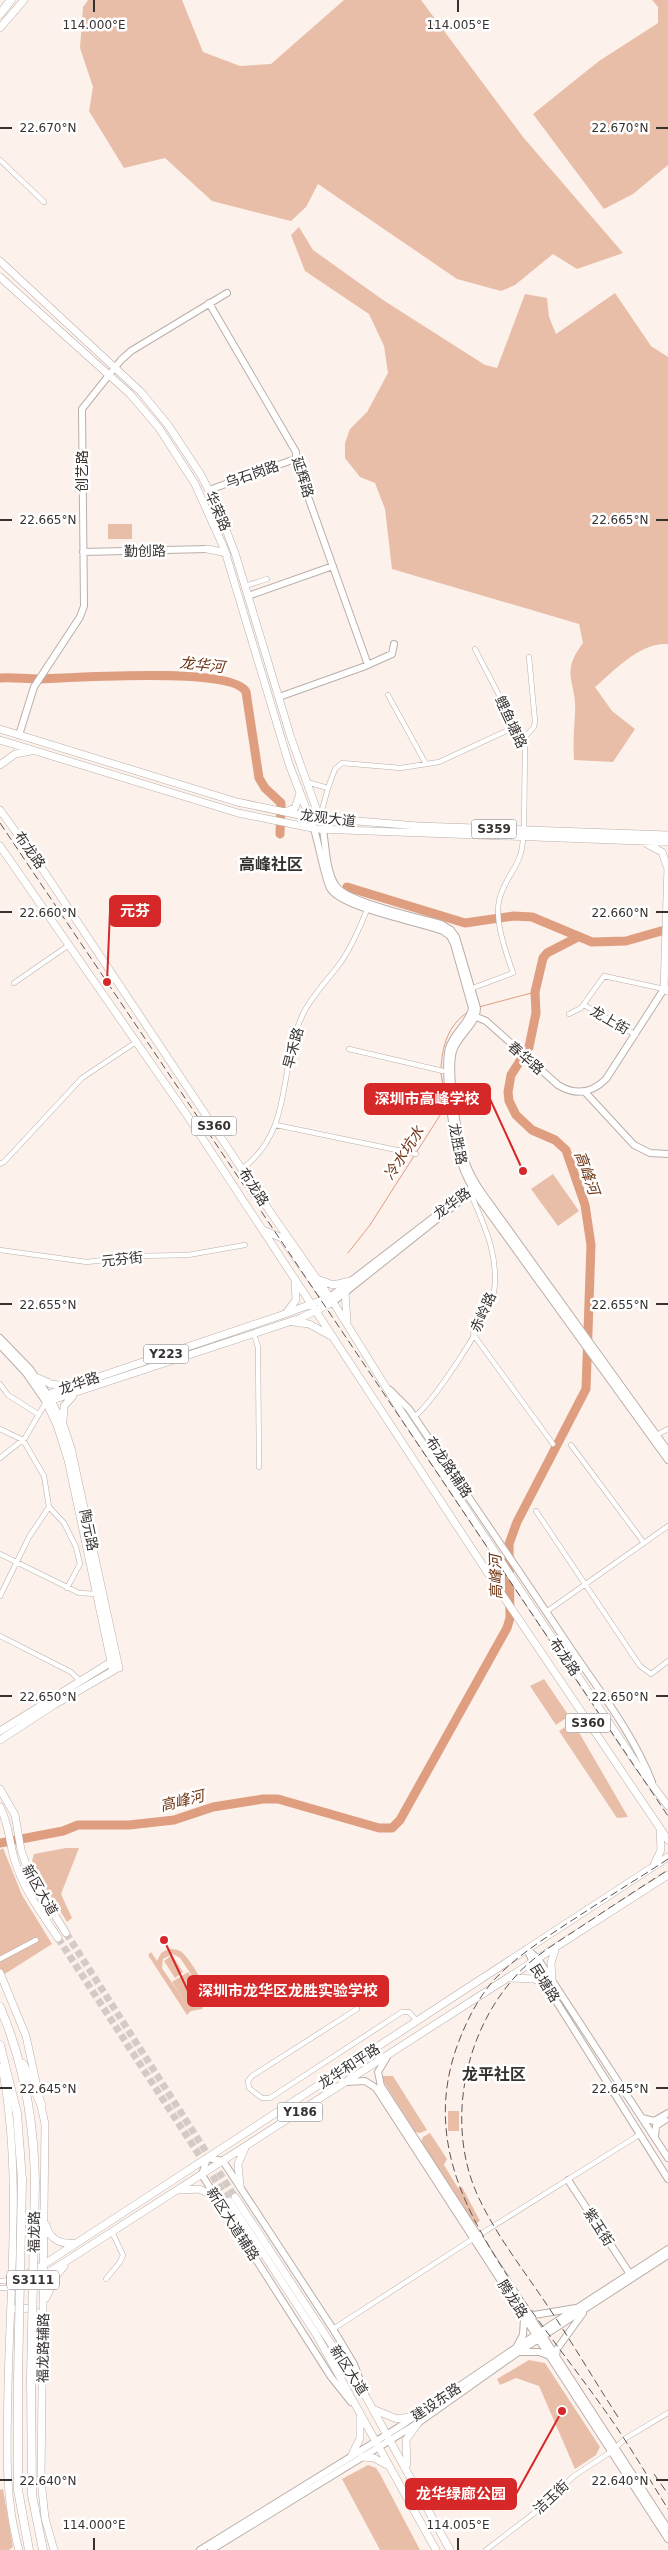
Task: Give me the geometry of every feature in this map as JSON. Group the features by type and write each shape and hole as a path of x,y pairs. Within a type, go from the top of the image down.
{"highway":[{"path":"0,14 11,0"},
{"name":"福龙路","path":"0,2007 16,2049 31,2115 35,2144 31,2484 43,2550"},
{"name":"福龙路","path":"0,2045 17,2113 22,2180 18,2490 29,2550"},
{"path":"16,2049 41,2104"}],"main road":[{"path":"0,28 24,0"},
{"name":"华荣路","path":"0,260 116,367 157,410 180,442 209,490 228,532 299,760 323,830"},
{"name":"华荣路","path":"0,277 130,394 168,441 202,497 227,555 288,764 314,829"},
{"name":"创艺路","path":"19,734 42,672 82,612 82,409 131,351 227,293"},
{"name":"延辉路","path":"209,303 296,454 295,459 368,665"},
{"name":"乌石岗路","path":"209,490 295,459"},
{"path":"207,549 214,545 218,534"},
{"path":"207,549 227,555"},
{"name":"勤创路","path":"83,552 207,549"},
{"path":"248,596 333,566"},
{"path":"279,697 368,665 392,654 394,644"},
{"name":"龙观大道","path":"0,729 168,782 273,811 289,812 309,817 418,826 640,842 668,842"},
{"name":"龙观大道","path":"0,740 227,810 314,829 668,835"},
{"path":"0,765 15,754 37,750"},
{"path":"288,764 299,760"},
{"path":"289,812 297,806 299,791"},
{"name":"布龙路","path":"0,810 48,877 315,1276 388,1388 402,1413 636,1764 668,1806"},
{"path":"314,829 331,889 343,899 441,924 451,930 458,942 474,1010"},
{"path":"323,830 331,875 336,886 368,906"},
{"path":"640,842 660,849 668,867 666,924 667,989 606,1079 599,1086 585,1092 634,1145 650,1153 668,1154"},
{"name":"布龙路","path":"0,846 263,1230 499,1590 668,1840"},
{"name":"春华路","path":"474,1010 521,1054 565,1090 585,1092"},
{"name":"龙胜路","path":"474,1010 455,1044 452,1068 461,1144 474,1188 591,1354 654,1436 668,1451"},
{"name":"龙胜路","path":"474,1188 592,1345 654,1436 668,1460"},
{"name":"龙华路","path":"49,1399 79,1392 317,1312 351,1281 474,1188"},
{"name":"龙华路","path":"49,1399 71,1386 345,1293 474,1188"},
{"path":"276,1234 278,1222"},
{"path":"263,1230 282,1238 320,1292 330,1299"},
{"path":"315,1276 333,1285 351,1281"},
{"path":"284,1315 295,1302 294,1278"},
{"path":"345,1293 348,1326"},
{"path":"285,1323 309,1324 335,1339"},
{"path":"0,1338 38,1378 49,1399"},
{"path":"0,1345 49,1399"},
{"path":"38,1378 51,1384 71,1386"},
{"name":"布龙路辅路","path":"388,1388 414,1417 546,1612"},
{"path":"64,1427 65,1404 79,1392"},
{"name":"陶元路","path":"49,1399 64,1427 85,1507 116,1670"},
{"name":"陶元路","path":"49,1399 68,1460 111,1662"},
{"path":"546,1612 643,1759 652,1783"},
{"path":"0,1731 111,1662 116,1670 54,1704 0,1740"},
{"name":"新区大道","path":"0,1789 15,1815 26,1868 34,1885 66,1933"},
{"name":"新区大道","path":"0,1807 6,1820 10,1848 26,1888 58,1938"},
{"path":"652,1867 661,1850 660,1828"},
{"name":"龙华和平路","path":"11,2284 79,2242 668,1857"},
{"name":"龙华和平路","path":"11,2284 44,2276 668,1875"},
{"path":"655,1884 668,1880"},
{"path":"552,1980 551,1963 556,1947"},
{"name":"民塘路","path":"527,1949 549,1989 668,2179"},
{"name":"民塘路","path":"535,1961 552,1980 668,2158"},
{"name":"福龙路辅路","path":"0,1973 26,2036 41,2104 46,2140 41,2480 46,2518 54,2550"},
{"path":"506,1980 515,1977 535,1979 549,1989"},
{"name":"腾龙路","path":"389,2054 378,2072 381,2086 475,2237"},
{"path":"0,2055 11,2137 8,2484 19,2550"},
{"name":"腾龙路","path":"345,2083 365,2081 376,2088 668,2529"},
{"path":"642,2118 654,2121 668,2114"},
{"path":"655,2138 656,2126 668,2118"},
{"path":"240,2186 238,2164 249,2144"},
{"path":"207,2158 223,2161"},
{"name":"新区大道辅路","path":"207,2158 202,2175 331,2377 356,2406"},
{"name":"新区大道辅路","path":"223,2161 333,2329 354,2364 366,2397"},
{"name":"紫玉街","path":"568,2180 630,2274"},
{"path":"176,2191 200,2189 215,2196"},
{"name":"新区大道","path":"436,2550 316,2334 232,2199 371,2405 450,2550"},
{"path":"45,2222 50,2236 68,2244 79,2242"},
{"name":"建设东路","path":"583,2308 668,2249"},
{"name":"建设东路","path":"200,2550 352,2455 376,2445 416,2420 517,2350 668,2255"},
{"path":"43,2310 56,2276 74,2257"},
{"path":"10,2317 18,2308 25,2307 37,2312 43,2319"},
{"path":"583,2308 553,2356 535,2351 517,2350 524,2329 526,2315 583,2308"},
{"path":"371,2405 378,2412 392,2418 416,2420 405,2444 410,2474"},
{"path":"352,2455 360,2438 360,2415"},
{"name":"建设东路","path":"211,2550 362,2457 376,2445"},
{"name":"腾龙路","path":"614,2448 668,2539"},
{"path":"362,2457 374,2458 388,2466"}],"street":[{"path":"0,160 44,202"},
{"path":"245,586 267,579"},
{"name":"鲤鱼塘路","path":"470,989 513,973 500,924 501,894 522,856 526,753 522,740 475,649"},
{"path":"522,740 534,727 535,721 529,657"},
{"path":"388,695 426,764"},
{"path":"320,818 335,768 342,763 401,768 426,764 451,758 515,727"},
{"path":"307,782 328,788"},
{"name":"早禾路","path":"242,1169 266,1145 276,1125 293,1038 304,1012 351,944 368,906"},
{"path":"14,983 69,945"},
{"path":"569,1014 584,1005 604,976 667,989"},
{"name":"龙上街","path":"584,1005 636,1035"},
{"path":"0,1164 4,1162 82,1078 136,1042"},
{"path":"348,1049 441,1071"},
{"path":"276,1125 416,1154"},
{"name":"赤岭路","path":"414,1417 431,1400 460,1359 494,1294 493,1251 474,1199 474,1188"},
{"name":"元芬街","path":"0,1250 87,1262 136,1256 188,1255 245,1244"},
{"path":"254,1334 258,1347 259,1467"},
{"path":"473,1334 553,1444"},
{"path":"0,1384 8,1396 38,1414"},
{"path":"0,1458 23,1440 49,1399"},
{"path":"0,1429 23,1440 44,1476 49,1507 64,1524 80,1558 80,1564 67,1588"},
{"path":"654,1436 668,1429"},
{"path":"571,1445 644,1543"},
{"path":"0,1596 29,1536 49,1507"},
{"path":"536,1511 640,1666 647,1673 651,1674 668,1661"},
{"path":"546,1612 668,1526"},
{"path":"0,1554 67,1588 82,1594 97,1594"},
{"path":"0,1636 71,1672 80,1681"},
{"path":"0,1959 36,1940"},
{"path":"357,2009 252,2076 248,2081 249,2088 262,2098 270,2098 402,2012 409,2012 417,2021"},
{"path":"333,2329 475,2237 639,2135"},
{"path":"106,2279 120,2262 123,2255 112,2232"},
{"name":"龙华和平路","path":"0,2281 11,2284"},
{"name":"龙华和平路","path":"0,2288 11,2284"},
{"name":"洁玉街","path":"486,2550 533,2514 574,2476 668,2413"}],"shaded area":[{"path":"88,0 182,0 203,52 240,66 271,64 344,0 421,0 523,137 623,253 577,269 553,254 515,285 501,291 457,279 318,184 306,207 291,221 212,201 165,158 124,168 89,111 93,87 80,48 83,7"},
{"path":"652,0 668,0 668,165 633,194 604,209 533,114 599,61 658,23 658,7"},
{"path":"299,227 313,250 383,300 485,365 497,368 525,294 547,298 549,317 556,334 615,293 651,346 668,357 668,644 648,647 638,652 628,658 595,687 612,711 635,729 613,762 574,760 575,702 570,671 576,654 583,643 579,624 392,569 385,509 375,483 360,477 345,458 345,443 350,429 367,412 388,373 384,346 369,314 305,271 291,235"},
{"path":"108,524 132,524 132,539 108,539"},
{"path":"553,1174 579,1211 558,1226 531,1189"},
{"path":"544,1679 569,1716 556,1725 530,1686"},
{"path":"573,1722 628,1817 617,1818 559,1731"},
{"path":"3,1848 22,1895 52,1944 0,1977 0,1850"},
{"path":"66,1848 79,1848 61,1894 72,1918 67,1922 41,1880 32,1861 34,1854"},
{"path":"168,1949 176,1949 188,1959 208,1994 209,1998 202,2009 191,2011 187,2015 148,1955 151,1952 157,1961 161,1953","holes":["173,1954 180,1958 203,1992 188,1972 172,1982 187,2005 162,1968 163,1959"]},
{"path":"172,1955 183,1972 175,1978 164,1961"},
{"path":"380,2076 393,2076 427,2130 420,2133 415,2132"},
{"path":"448,2111 459,2111 459,2131 448,2131"},
{"path":"430,2133 447,2159 444,2165 458,2188 462,2187 480,2221 473,2225 421,2142 423,2137"},
{"path":"529,2360 545,2363 600,2447 596,2455 575,2469 539,2386 516,2378 500,2385 497,2379"},
{"path":"368,2465 376,2468 380,2474 420,2550 380,2550 342,2479"},
{"path":"3,2489 13,2547 9,2550 0,2550 0,2490"}],"waterway":[{"name":"龙华河","path":"0,678 38,679 149,675 213,679 235,684 246,692 259,778 265,788 281,803 280,834"},
{"name":"龙华河","path":"347,887 465,923 514,916 532,917 592,942 626,941 668,929"},
{"name":"高峰河","path":"0,1843 63,1831 78,1825 129,1825 174,1820 213,1807 263,1799 278,1799 379,1828 392,1828 400,1820 507,1628 510,1618 509,1544 517,1522 586,1389 591,1245 585,1205 566,1150 555,1140 532,1130 516,1115 509,1101 508,1092 511,1075 529,1047 536,1013 535,992 543,958 547,953 576,938"},
{"name":"冷水坑水","path":"479,1007 535,992"},
{"name":"冷水坑水","path":"441,1069 447,1037 455,1023 468,1012"},
{"name":"冷水坑水","path":"348,1253 370,1225 444,1109 445,1100 441,1073"}],"tunnel":[{"path":"66,1933 235,2197"},
{"path":"58,1938 229,2201"}],"railway":[{"path":"0,823 668,1816"},
{"path":"668,1859 540,1942 520,1956 493,1981 472,2013 456,2049 448,2079 445,2109 447,2137 452,2164 461,2191 487,2243 528,2306 614,2424 668,2509"},
{"path":"618,2417 484,2209 468,2167 463,2139 462,2110 465,2081 472,2052 497,2000 514,1978 550,1947 668,1870"},
{"path":"654,2474 668,2494"}],"place":[{"name":"元芬","path":"107,982"},
{"name":"深圳市高峰学校","path":"523,1171"},
{"name":"深圳市龙华区龙胜实验学校","path":"164,1940"},
{"name":"龙华绿廊公园","path":"562,2411"}],"district":[{"name":"高峰社区","path":"271,864"},
{"name":"龙平社区","path":"494,2074"}]}
